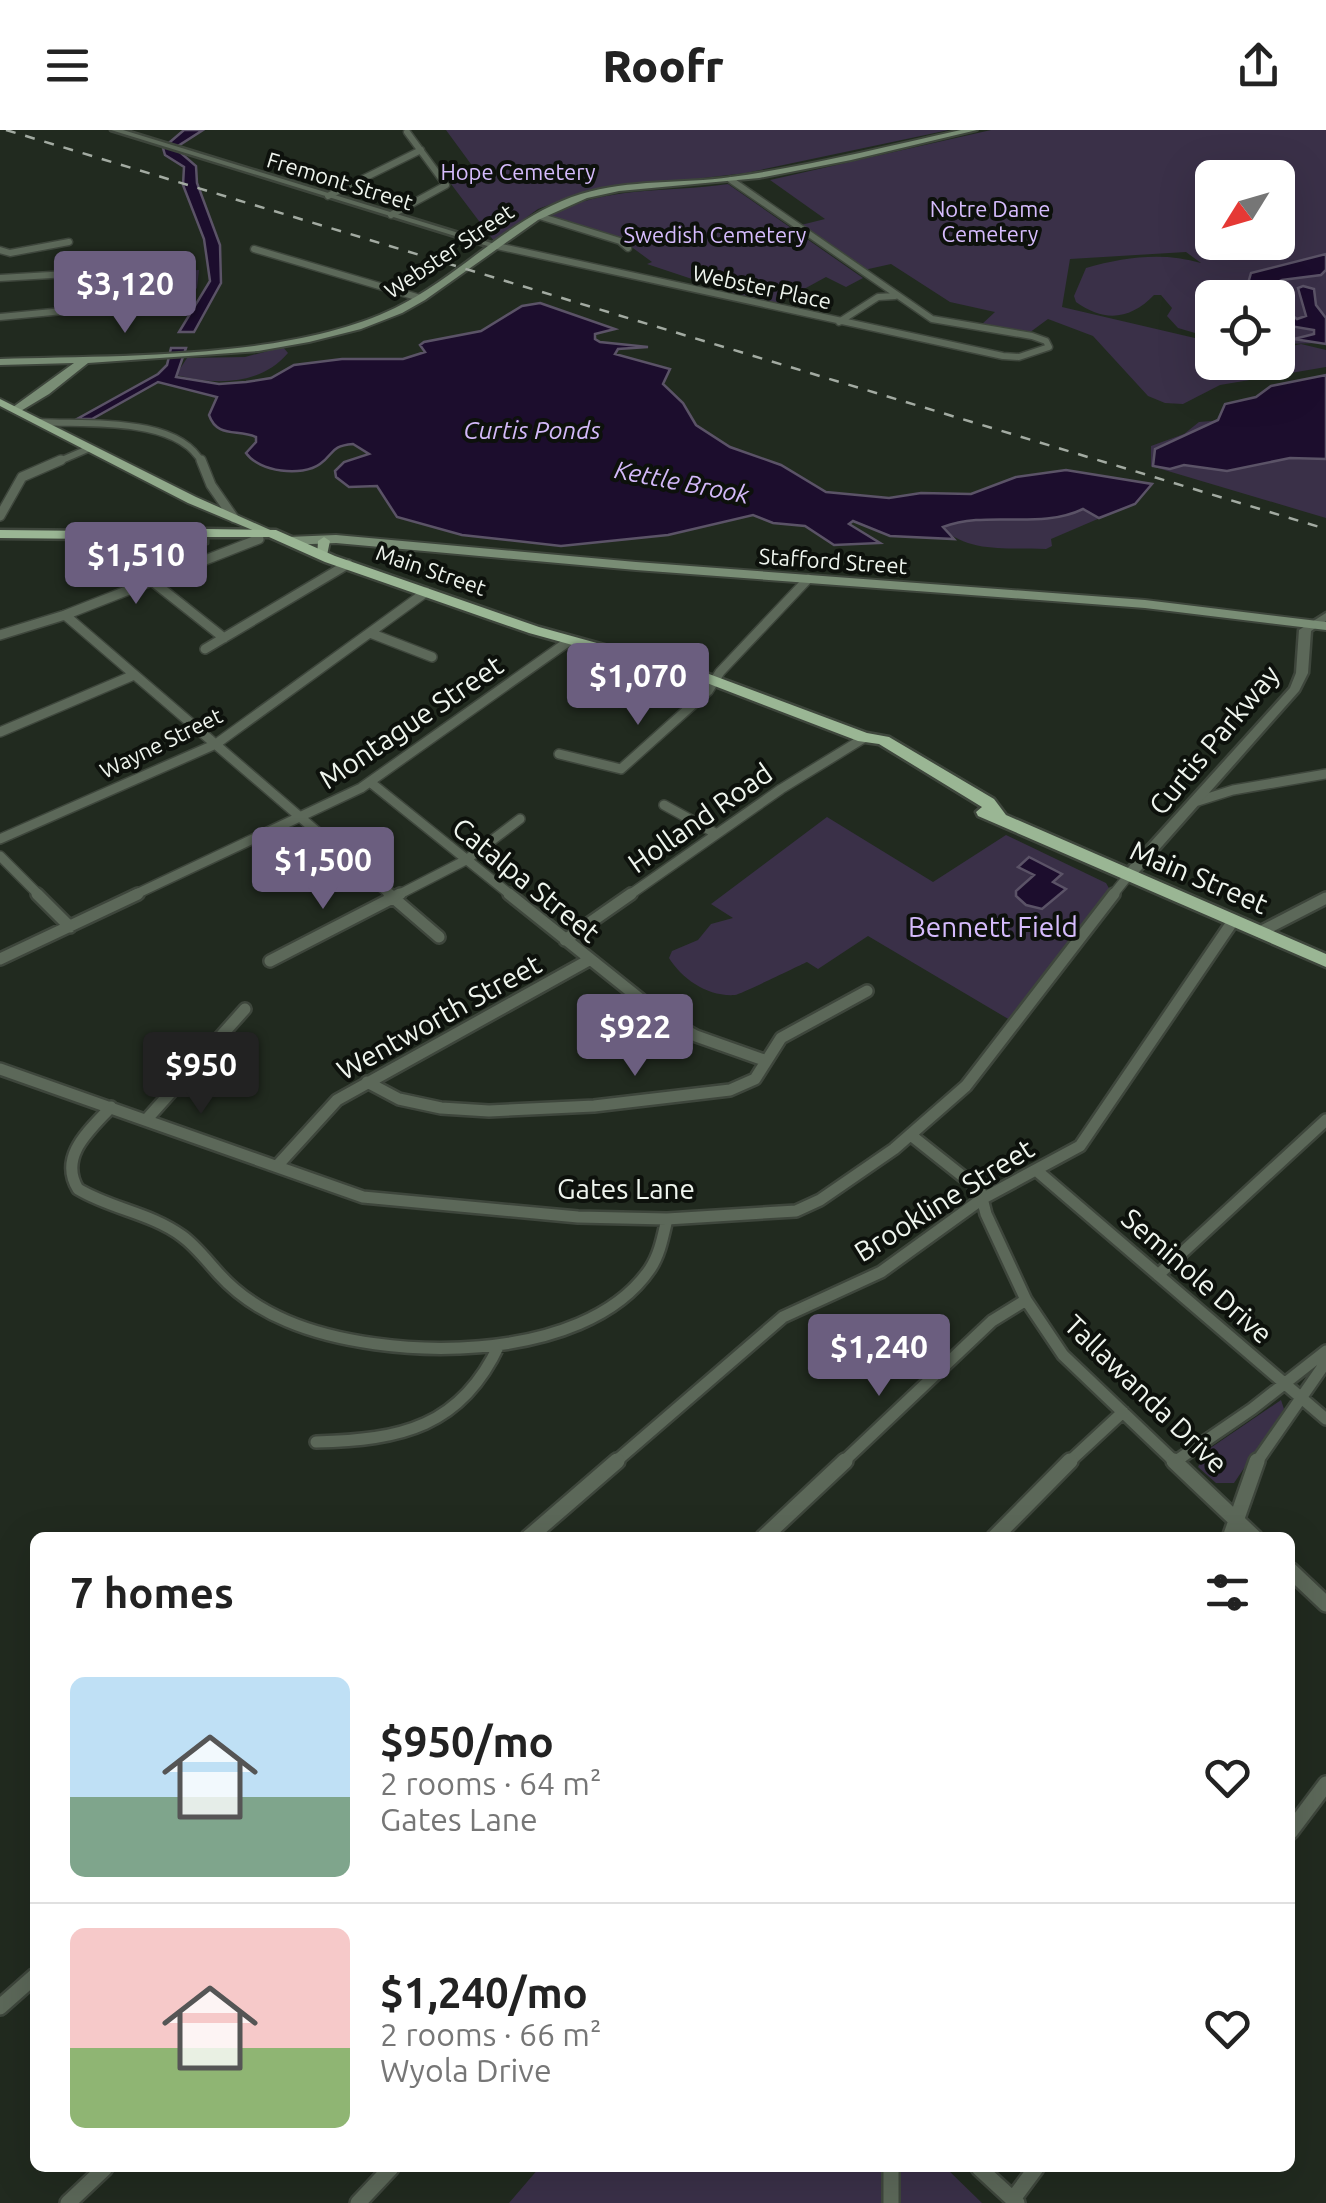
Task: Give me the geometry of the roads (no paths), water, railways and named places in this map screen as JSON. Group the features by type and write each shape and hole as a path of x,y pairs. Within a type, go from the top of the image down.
{"highway":[{"name":"Main Street","path":"0,534 200,534 200,540 265,536 327,545 348,564 570,640 714,681 864,738 972,809 998,816 1326,960"}],"main road":[{"name":"Webster Street","path":"0,362 186,353 332,333 388,316 565,202 608,190 731,180 974,130"},
{"path":"0,416 45,392 85,359"},
{"path":"0,402 265,536"},
{"path":"200,534 226,526 230,516"},
{"name":"Stafford Street","path":"265,536 326,535 327,545 1145,604 1326,626"}],"street":[{"name":"Fremont Street","path":"115,130 497,246"},
{"path":"391,215 446,185 408,132"},
{"path":"328,196 421,150"},
{"path":"731,180 895,296"},
{"path":"539,216 620,240 628,248"},
{"path":"0,250 10,253 69,242"},
{"name":"Webster Place","path":"497,246 839,322 1020,357 1050,345 1032,336 932,319 895,296"},
{"path":"254,249 420,298"},
{"path":"0,278 102,272"},
{"path":"839,322 878,297 895,296"},
{"path":"0,316 116,306"},
{"path":"40,422 143,428 178,436 200,458 230,516"},
{"path":"0,516 22,477 90,448"},
{"path":"0,635 64,615 265,536"},
{"path":"205,650 348,564"},
{"path":"558,754 621,769 708,691 808,579"},
{"path":"152,580 224,638"},
{"name":"Wayne Street","path":"0,840 216,744 426,592"},
{"path":"64,615 439,937"},
{"path":"1310,624 1326,616"},
{"name":"Curtis Parkway","path":"1128,876 1295,689 1302,675 1305,630 1310,624"},
{"path":"370,633 432,658"},
{"name":"Montague Street","path":"0,959 370,782 570,640"},
{"path":"0,732 134,674"},
{"name":"Holland Road","path":"565,940 715,834 864,738"},
{"path":"1198,801 1233,790 1326,774"},
{"name":"Catalpa Street","path":"370,782 676,1026 764,1060"},
{"path":"664,805 715,834"},
{"path":"270,961 466,860 520,819"},
{"path":"0,856 70,927"},
{"name":"Gates Lane","path":"0,1069 363,1197 578,1217 667,1219 802,1209 912,1136 980,1071 1128,876"},
{"path":"1260,932 1326,898"},
{"name":"Brookline Street","path":"535,1532 783,1317 881,1272 982,1199 1080,1146 1233,921"},
{"name":"Wentworth Street","path":"276,1166 323,1112 367,1082 590,960"},
{"path":"367,1082 387,1096 412,1104 523,1111 740,1088 755,1079 764,1060 786,1034 867,991"},
{"path":"147,1119 245,1009"},
{"path":"111,1106 70,1161 69,1175 74,1185 92,1198 180,1234 250,1302 300,1327 358,1344 418,1351 499,1345 568,1326 627,1292 649,1269 667,1219"},
{"path":"1158,1275 1326,1120"},
{"name":"Tallawanda Drive","path":"912,1136 980,1190 1026,1300 1062,1355 1250,1532"},
{"name":"Seminole Drive","path":"1036,1170 1326,1419"},
{"path":"769,1532 992,1322 1026,1300"},
{"path":"316,1442 386,1438 434,1421 474,1394 499,1345"},
{"path":"1176,1461 1326,1351"},
{"path":"1233,1532 1259,1456 1298,1396 1326,1362"},
{"path":"1000,1532 1108,1422 1123,1412"},
{"path":"1295,1575 1326,1604"},
{"path":"1295,1825 1326,1784"},
{"path":"0,2007 30,1980"},
{"path":"68,2203 101,2172"},
{"path":"358,2203 387,2172"},
{"path":"891,2172 891,2203"},
{"path":"983,2172 1014,2201 1033,2172"}],"water":[{"path":"184,130 203,130 175,148 196,166 197,183 220,245 221,283 194,332 179,332 210,281 204,239 183,185 184,167 165,155 163,148"},
{"path":"1326,254 1326,270 1321,275 1249,280 1251,273"},
{"path":"1298,288 1314,289 1316,305 1326,318 1326,344 1295,339 1314,334 1314,330 1295,327 1295,318 1306,316"},
{"name":"Curtis Ponds","path":"540,303 615,329 595,334 600,342 648,347 618,349 615,354 670,369 663,384 683,403 696,425 730,447 781,465 826,492 889,498 921,493 971,494 1016,477 1066,470 1152,484 1135,504 1099,518 1083,509 1049,518 978,520 943,527 954,539 890,536 853,521 849,524 880,543 834,545 805,526 773,523 753,515 668,535 561,546 462,535 397,517 377,486 349,487 336,477 335,471 344,462 369,454 353,444 336,448 312,468 281,471 261,465 246,453 256,437 222,430 213,422 209,415 217,397 158,382 92,419 77,419 158,374 167,365 171,348 186,348 176,377 219,384 246,382 271,378 294,365 342,359 403,359 425,352 420,345 424,342 481,331 522,306"},
{"path":"1326,375 1326,459 1290,458 1227,471 1184,465 1170,469 1153,466 1155,449 1218,420 1225,404 1256,397 1271,386"},
{"path":"1029,857 1062,874 1053,882 1066,889 1042,909 1026,905 1016,896 1016,891 1034,875 1018,867"}],"railway":[{"path":"6,130 1326,529"}],"park label":[{"name":"Hope Cemetery","path":"518,172"},
{"name":"Notre Dame Cemetery","path":"990,222"},
{"name":"Swedish Cemetery","path":"715,235"},
{"name":"Bennett Field","path":"993,927"}],"water label":[{"name":"Kettle Brook","path":"682,482"}]}
